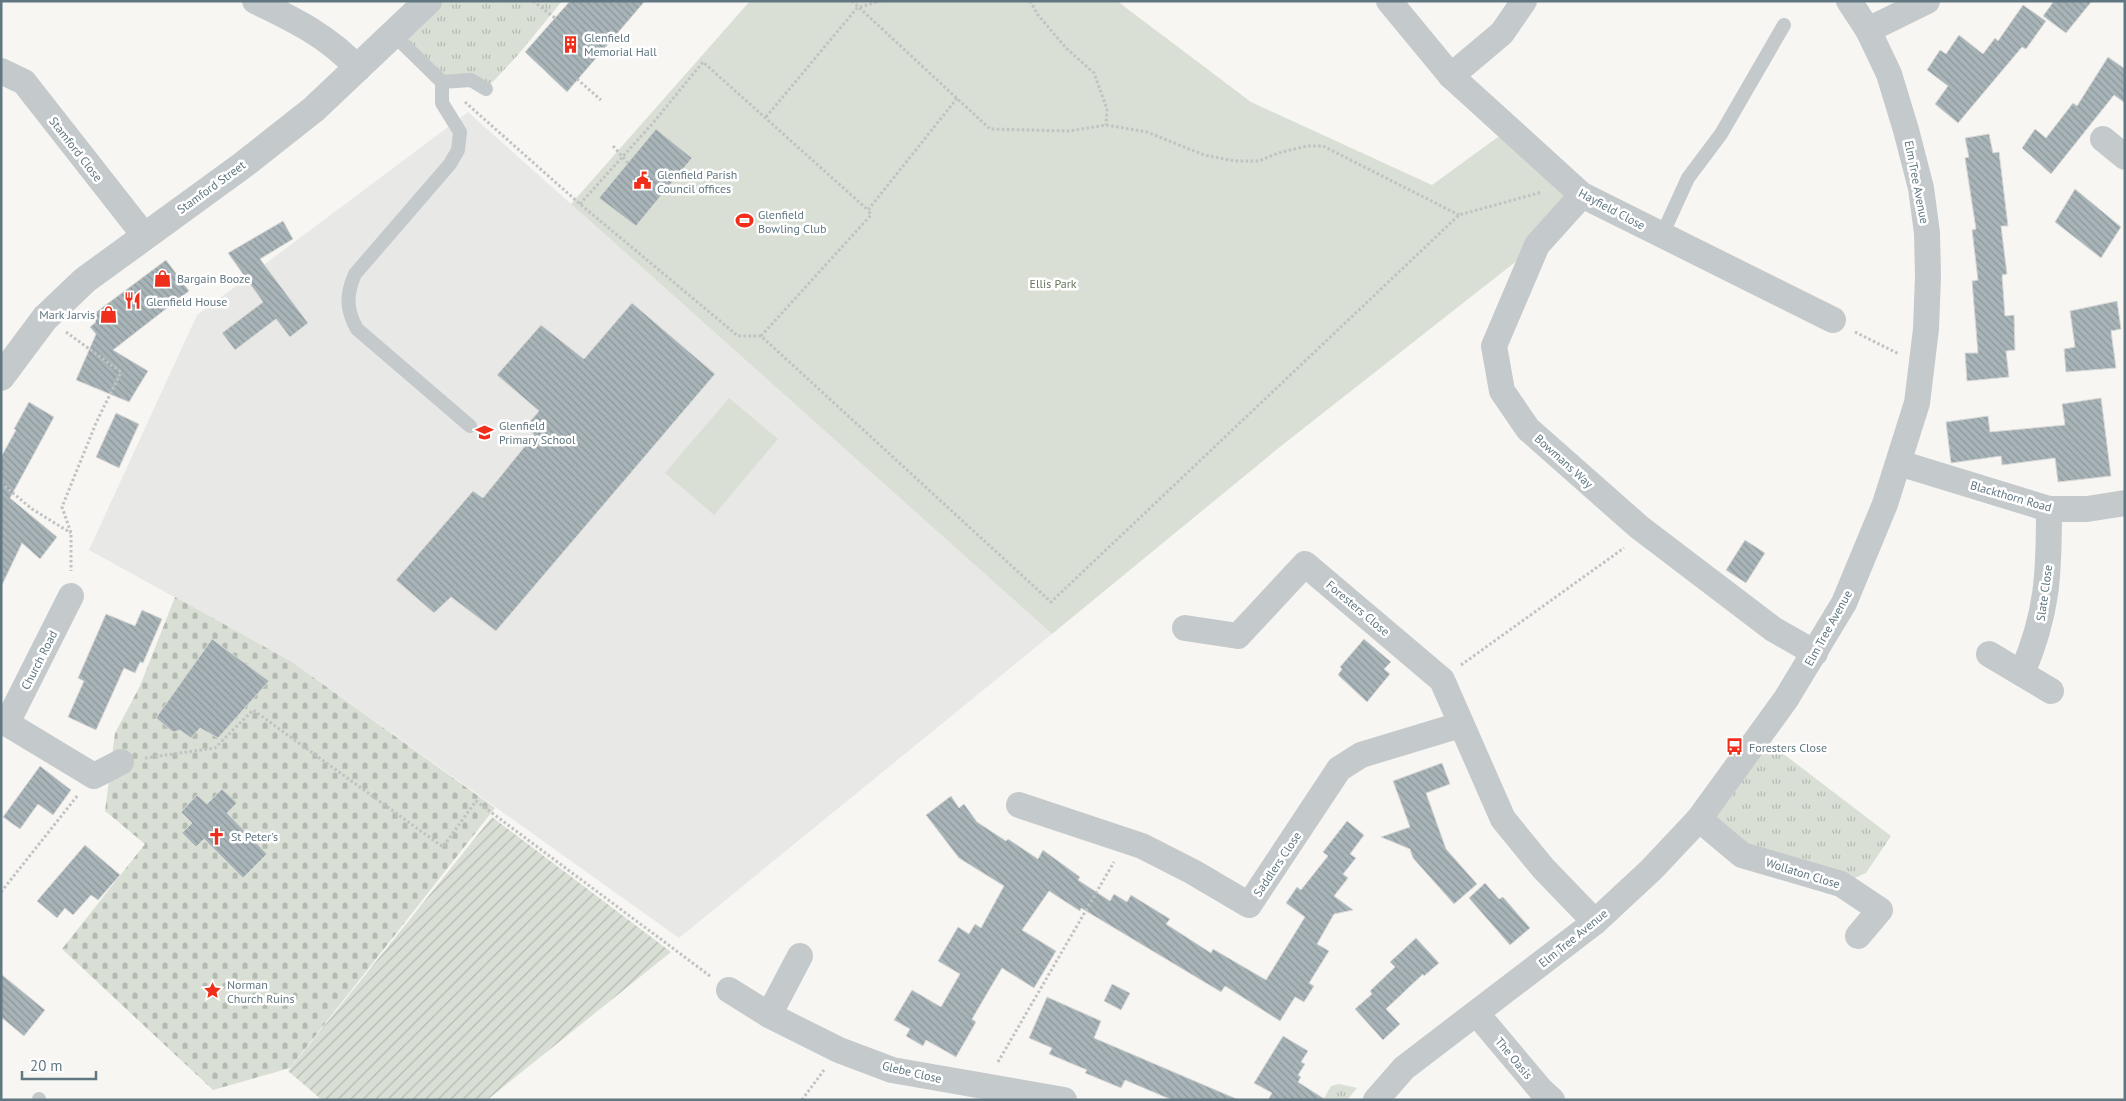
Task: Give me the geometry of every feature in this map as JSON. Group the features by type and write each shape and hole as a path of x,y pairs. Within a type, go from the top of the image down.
{"street":[{"path":"255,1 296,20 342,50 358,69"},
{"name":"Stamford Street","path":"1,378 45,318 85,280 278,137 358,69 428,1"},
{"name":"Hayfield Close","path":"1389,1 1451,76 1576,190 1833,320"},
{"path":"1451,76 1502,33 1524,1"},
{"name":"Elm Tree Avenue","path":"1376,1100 1404,1068 1595,922 1651,870 1699,819 1786,699 1844,603 1899,463 1917,403 1922,366 1928,276 1927,233 1921,188 1889,74 1868,30 1849,1"},
{"path":"1868,30 1927,1"},
{"name":"Stamford Close","path":"1,71 24,82 144,235"},
{"path":"2103,139 2125,157"},
{"name":"Bowmans Way","path":"1576,190 1537,245 1494,346 1502,391 1528,429 1639,527 1773,629 1815,653"},
{"name":"Blackthorn Road","path":"1899,463 2049,509 2087,509 2125,503"},
{"name":"Slate Close","path":"2022,673 2042,621 2049,573 2049,509"},
{"name":"Foresters Close","path":"1185,628 1238,636 1305,564 1442,680 1460,725 1503,819 1542,868 1595,922"},
{"name":"Church Road","path":"71,596 4,722 94,776"},
{"path":"1989,654 2051,691"},
{"name":"Saddlers Close","path":"1019,805 1142,846 1193,872 1249,905 1339,769 1361,755 1460,725"},
{"path":"94,776 121,762"},
{"name":"Wollaton Close","path":"1699,819 1742,855 1841,884 1880,910 1858,936"},
{"path":"769,1015 800,956"},
{"name":"Glebe Close","path":"729,990 769,1015 839,1050 892,1070 1064,1100"},
{"name":"The Oasis","path":"1477,1014 1541,1090 1552,1100"}],"lane":[{"path":"1662,235 1688,178 1721,134 1784,25"},
{"path":"394,35 442,82 442,103 460,132 458,150 450,164 355,274 347,300 349,315 356,329 470,426"},
{"path":"442,82 471,80 486,89"}],"path":[{"path":"533,1 555,18"},
{"path":"852,1 857,8 958,97 990,128 1068,131 1106,125 1147,132 1204,155 1236,161 1258,161 1278,153 1307,146 1323,146 1459,215"},
{"path":"766,117 857,8 880,1"},
{"path":"1030,1 1038,15 1066,48 1094,73 1107,109 1106,125"},
{"path":"580,204 703,62 766,117 868,210 871,215 760,336"},
{"path":"577,79 601,100"},
{"path":"442,82 580,204 738,336 760,336 1051,602 1459,215 1576,190"},
{"path":"868,210 958,97"},
{"path":"613,146 628,163"},
{"path":"45,318 121,372 96,423 62,507 71,533 71,596"},
{"path":"1833,320 1922,366"},
{"path":"1,483 32,509 71,533"},
{"path":"1442,680 1628,545 1639,527"},
{"path":"121,762 215,748 253,710 443,848 476,801 729,990"},
{"path":"1,892 94,776"},
{"path":"985,1087 1118,856 1142,846"},
{"path":"802,1100 839,1050"}],"shaded area":[{"name":"Glenfield Primary School","path":"468,112 1052,634 679,938 292,662 89,550 197,315"}],"green space":[{"path":"427,1 562,1 518,55 486,89 442,82 394,35"},
{"name":"Ellis Park","path":"750,1 1117,1 1251,102 1432,185 1509,129 1582,195 1537,245 1281,446 1052,634 571,204"},
{"path":"729,398 778,439 714,515 665,473"},
{"path":"175,597 292,662 495,808 290,1068 213,1090 62,949 145,844 105,811 115,733 140,686"},
{"path":"1760,736 1891,836 1866,873 1841,884 1737,851 1699,819"},
{"path":"492,817 671,952 487,1100 322,1100 288,1071"},
{"path":"1339,1084 1357,1088 1347,1100 1323,1100 1331,1086"}],"building":[{"name":"Glenfield Memorial Hall","path":"570,1 645,1 567,92 525,52"},
{"path":"2054,1 2092,1 2066,33 2043,16"},
{"path":"2023,5 2046,21 2026,49 2022,47 1958,123 1935,104 1948,86 1927,70 1940,50 1946,54 1959,35 1983,54 1995,38 1998,41"},
{"path":"2108,57 2125,69 2125,103 2114,95 2051,174 2022,148 2035,129 2046,138 2073,103 2077,106"},
{"name":"Glenfield Parish Council offices","path":"656,129 692,158 636,226 599,198"},
{"path":"1989,134 1993,153 1999,152 2008,226 2001,226 2007,274 2002,275 2005,316 2014,315 2015,350 2006,351 2009,377 1967,381 1965,353 1978,353 1972,281 1978,280 1972,230 1976,229 1965,158 1969,157 1965,138"},
{"path":"2075,189 2121,227 2101,258 2055,222"},
{"path":"283,221 293,239 260,259 308,323 290,337 276,319 235,350 222,333 263,302 228,253"},
{"path":"166,260 189,291 113,350 148,371 129,402 76,380 96,334 90,327 96,322 91,316"},
{"path":"2117,301 2121,329 2111,331 2116,368 2066,372 2064,349 2075,347 2070,311"},
{"path":"632,303 715,374 496,631 451,597 434,613 396,580 473,491 483,498 534,435 526,426 539,411 497,375 541,325 584,359"},
{"path":"2101,398 2111,476 2058,482 2055,458 2002,465 2001,456 1951,463 1946,422 1988,416 1990,432 2065,425 2062,404"},
{"path":"29,402 54,417 10,498 57,537 40,559 22,543 1,587 1,457"},
{"path":"116,413 139,424 119,468 96,457"},
{"path":"1745,540 1765,553 1746,583 1726,570"},
{"path":"142,610 162,619 143,663 140,662 135,673 124,668 96,730 68,717 84,681 78,678 106,614 135,626"},
{"path":"212,639 269,681 218,738 200,728 191,738 180,730 173,732 156,718"},
{"path":"1364,639 1391,662 1384,669 1390,674 1367,702 1338,675 1342,669 1340,667"},
{"path":"1442,763 1450,784 1426,793 1446,849 1477,884 1454,904 1413,858 1410,849 1381,837 1410,827 1393,781"},
{"path":"40,766 71,790 53,815 38,804 20,829 3,817"},
{"name":"St Peter's","path":"222,789 237,803 227,813 267,854 243,878 204,839 196,847 182,833 192,823 181,812 197,795 207,804"},
{"path":"951,796 959,808 964,804 977,822 1006,841 1008,839 1038,859 1043,850 1080,877 1078,880 1110,901 1114,894 1127,902 1131,895 1170,919 1166,924 1211,953 1213,949 1266,980 1305,917 1286,903 1297,887 1301,890 1328,856 1323,852 1347,821 1364,835 1350,854 1356,858 1343,874 1348,878 1334,896 1353,910 1334,914 1317,944 1329,951 1309,983 1314,986 1304,1002 1295,997 1280,1021 1225,986 1221,992 1081,908 1080,911 1049,891 1022,930 1056,951 1034,988 1002,968 972,1019 976,1022 956,1057 926,1040 923,1046 906,1036 910,1029 894,1020 912,990 941,1007 960,974 938,961 958,927 969,934 975,924 981,928 1004,886 959,858 926,815"},
{"path":"85,845 120,875 98,900 91,895 73,915 65,908 57,918 37,901"},
{"path":"1485,883 1499,899 1503,897 1530,928 1510,945 1469,898"},
{"path":"1416,938 1439,963 1424,976 1423,974 1386,1009 1400,1024 1383,1040 1355,1009 1372,994 1370,991 1395,967 1390,962"},
{"path":"1,974 45,1010 24,1036 1,1017"},
{"path":"1112,984 1130,993 1121,1010 1104,1001"},
{"path":"1047,997 1101,1021 1094,1038 1239,1100 1172,1100 1125,1080 1121,1088 1085,1073 1087,1070 1049,1054 1052,1048 1029,1038"},
{"path":"1283,1036 1308,1051 1301,1062 1305,1064 1298,1075 1301,1077 1298,1082 1326,1100 1268,1100 1272,1093 1254,1083"}],"place":[{"name":"Glenfield Memorial Hall","path":"570,44"},
{"name":"Glenfield Parish Council offices","path":"643,181"},
{"name":"Glenfield Bowling Club","path":"744,221"},
{"name":"Bargain Booze","path":"163,278"},
{"name":"Glenfield House","path":"132,301"},
{"name":"Mark Jarvis","path":"109,314"},
{"name":"Glenfield Primary School","path":"485,432"},
{"name":"Foresters Close","path":"1735,747"},
{"name":"St Peter's","path":"217,836"},
{"name":"Norman Church Ruins","path":"213,991"}]}
